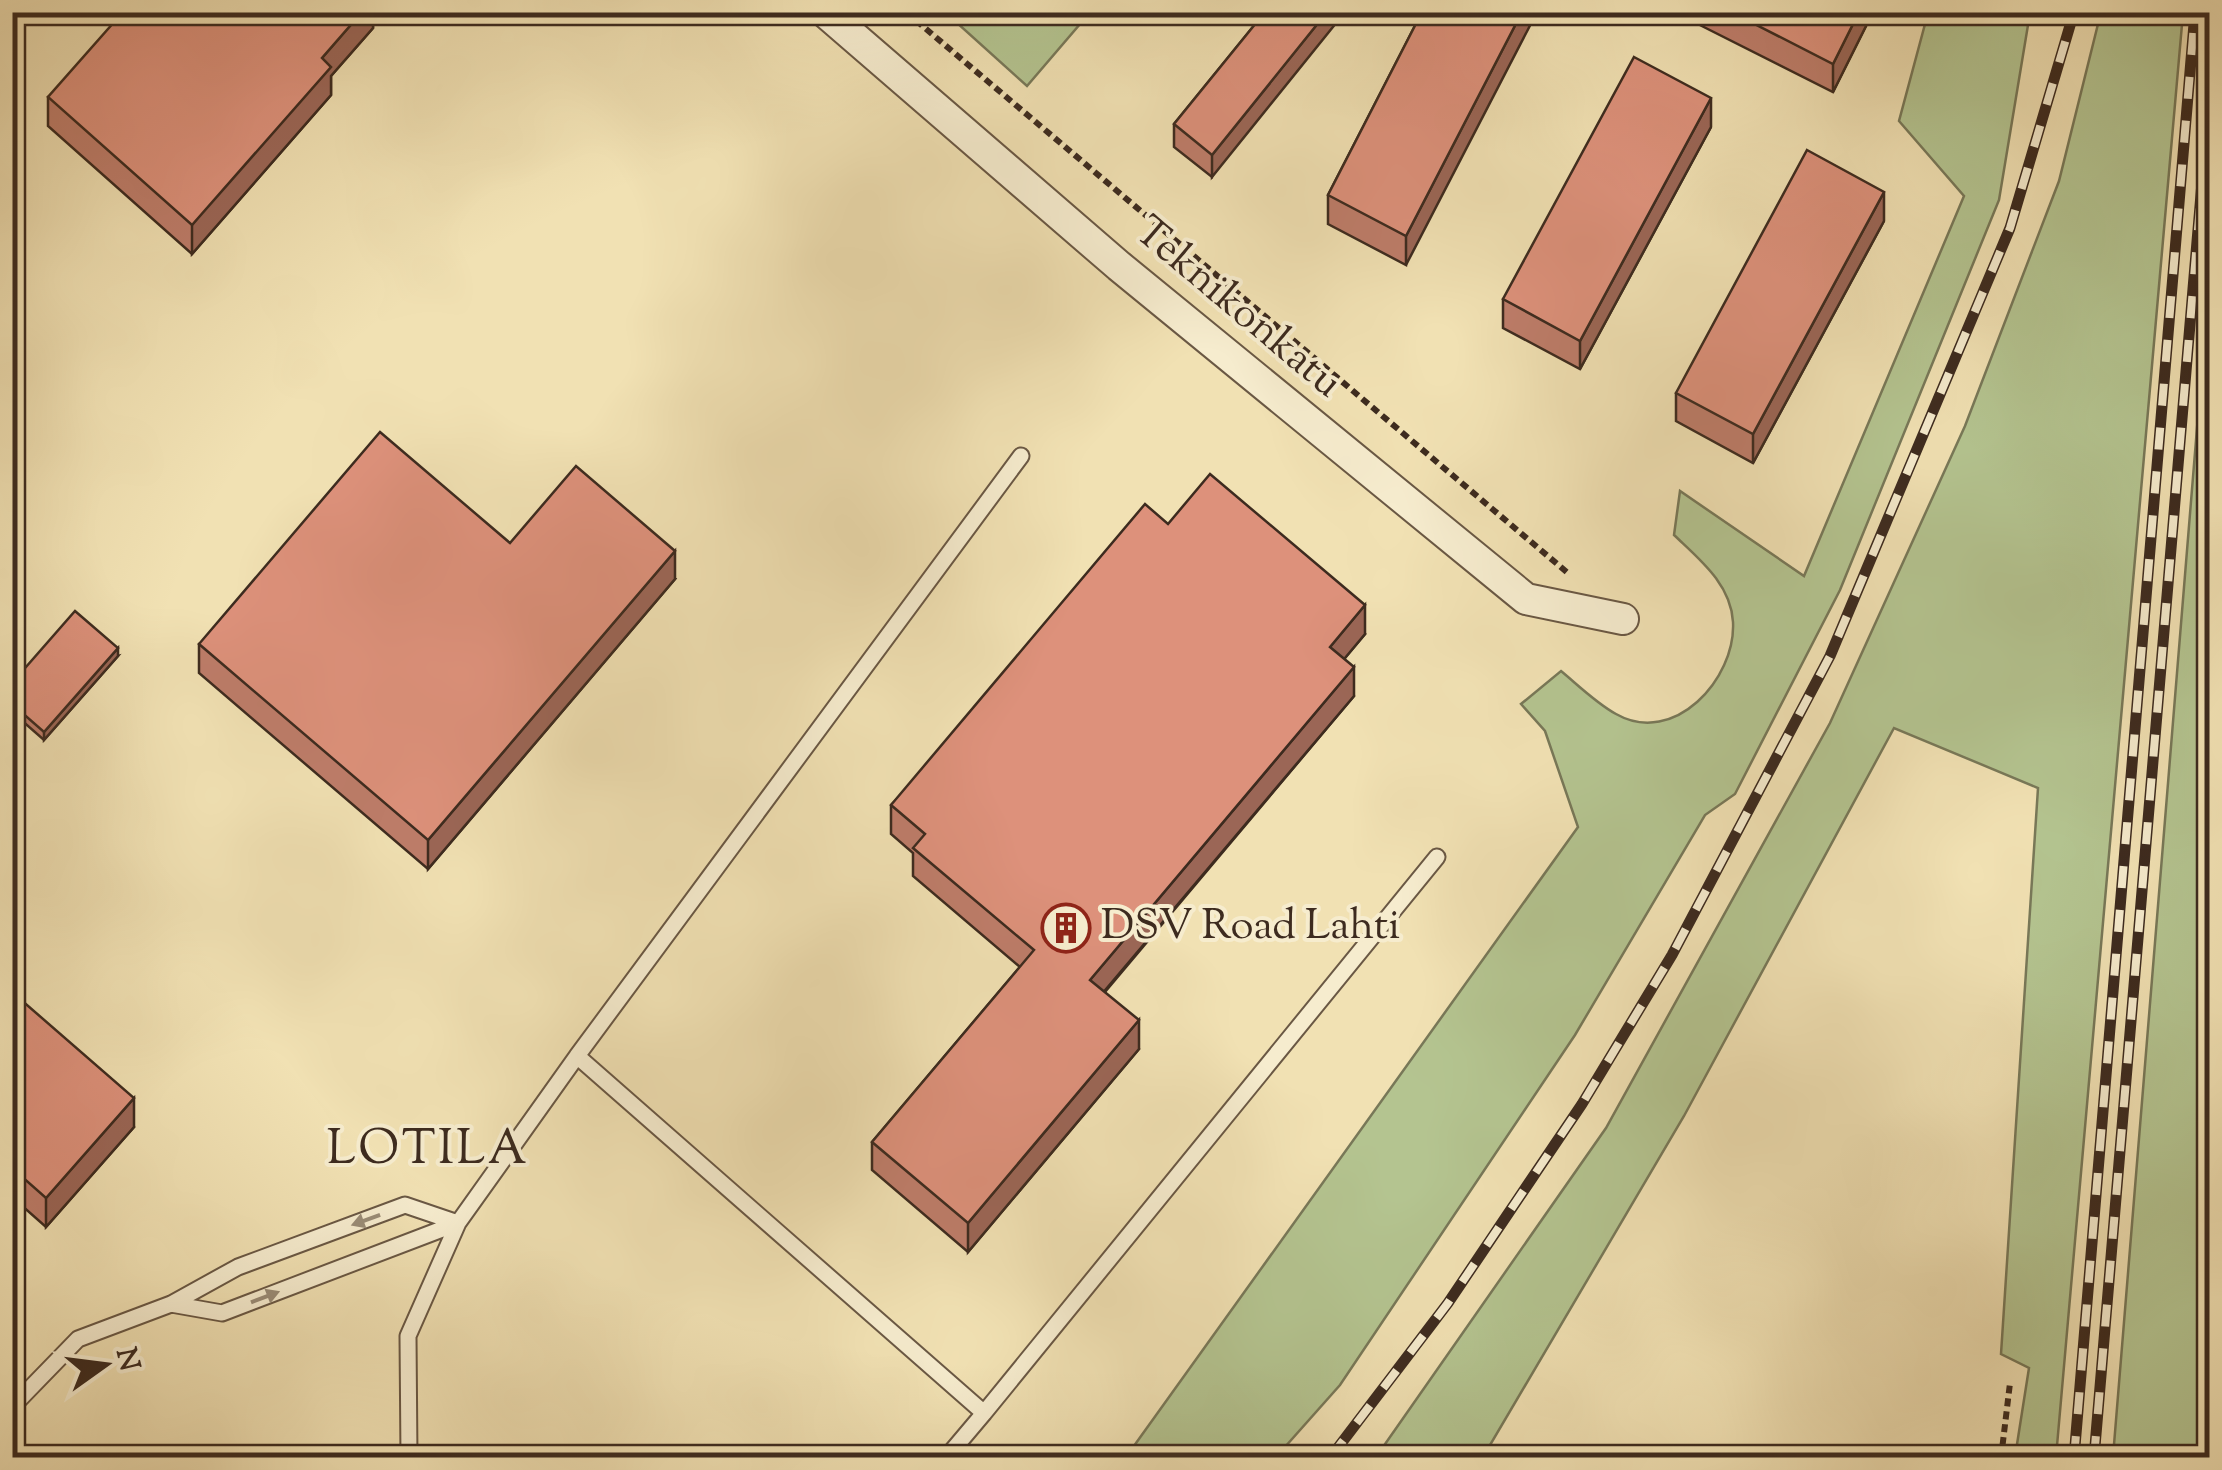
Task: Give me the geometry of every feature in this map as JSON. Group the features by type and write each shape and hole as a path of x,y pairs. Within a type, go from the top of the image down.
{"street":[{"name":"Teknikonkatu","path":"825,12 1119,266 1526,599 1622,618"}],"lane":[{"path":"409,1458 408,1336 458,1223 576,1056 1021,456"},
{"path":"946,1458 1437,856"},
{"path":"576,1056 984,1412"},
{"path":"12,1407 78,1339 171,1304 238,1267 404,1206 458,1223"},
{"path":"171,1304 222,1313 458,1223"}],"path":[{"path":"906,12 1577,580"},
{"path":"2001,1458 2010,1383"}],"green space":[{"path":"1081,12 1086,17 1027,86 946,13"},
{"path":"2101,12 2183,13 2056,1457 2015,1457 2029,1368 2001,1354 2038,788 1894,728 1684,1116 1483,1457 1376,1457 1606,1128 1830,723 1965,426 2059,181"},
{"path":"1928,13 2030,13 1999,200 1840,590 1735,794 1705,815 1575,1035 1340,1385 1276,1457 1126,1457 1578,827 1545,731 1521,704 1561,671 1616,714 1638,722 1659,722 1697,702 1713,685 1731,644 1731,608 1712,573 1674,535 1680,491 1804,576 1964,196 1899,121"},
{"path":"2209,281 2209,1452 2113,1457"}],"building":[{"path":"123,12 362,12 322,58 331,67 192,225 48,97"},
{"path":"1265,12 1327,12 1212,155 1174,124"},
{"path":"1422,12 1522,12 1406,236 1328,195"},
{"path":"1731,12 1859,12 1833,64"},
{"path":"1634,57 1711,98 1580,341 1503,299"},
{"path":"1807,150 1884,192 1753,434 1676,393"},
{"path":"380,432 510,543 576,466 675,551 428,840 199,644"},
{"name":"DSV Road Lahti","path":"1210,474 1365,605 1330,647 1354,667 1090,980 1139,1020 968,1223 872,1142 1034,950 913,848 925,834 891,805 1145,504 1168,524"},
{"path":"75,611 118,648 44,732 12,704 12,683"},
{"path":"12,992 134,1098 46,1198 12,1168"}],"railway":[{"path":"1330,1458 1448,1303 1582,1104 1672,955 1830,656 2010,228 2074,12"},
{"path":"2074,1458 2195,12"},
{"path":"2094,1458 2210,88"}],"place":[{"name":"DSV Road Lahti","path":"1066,928"}],"district":[{"name":"LOTILA","path":"428,1151"}]}
